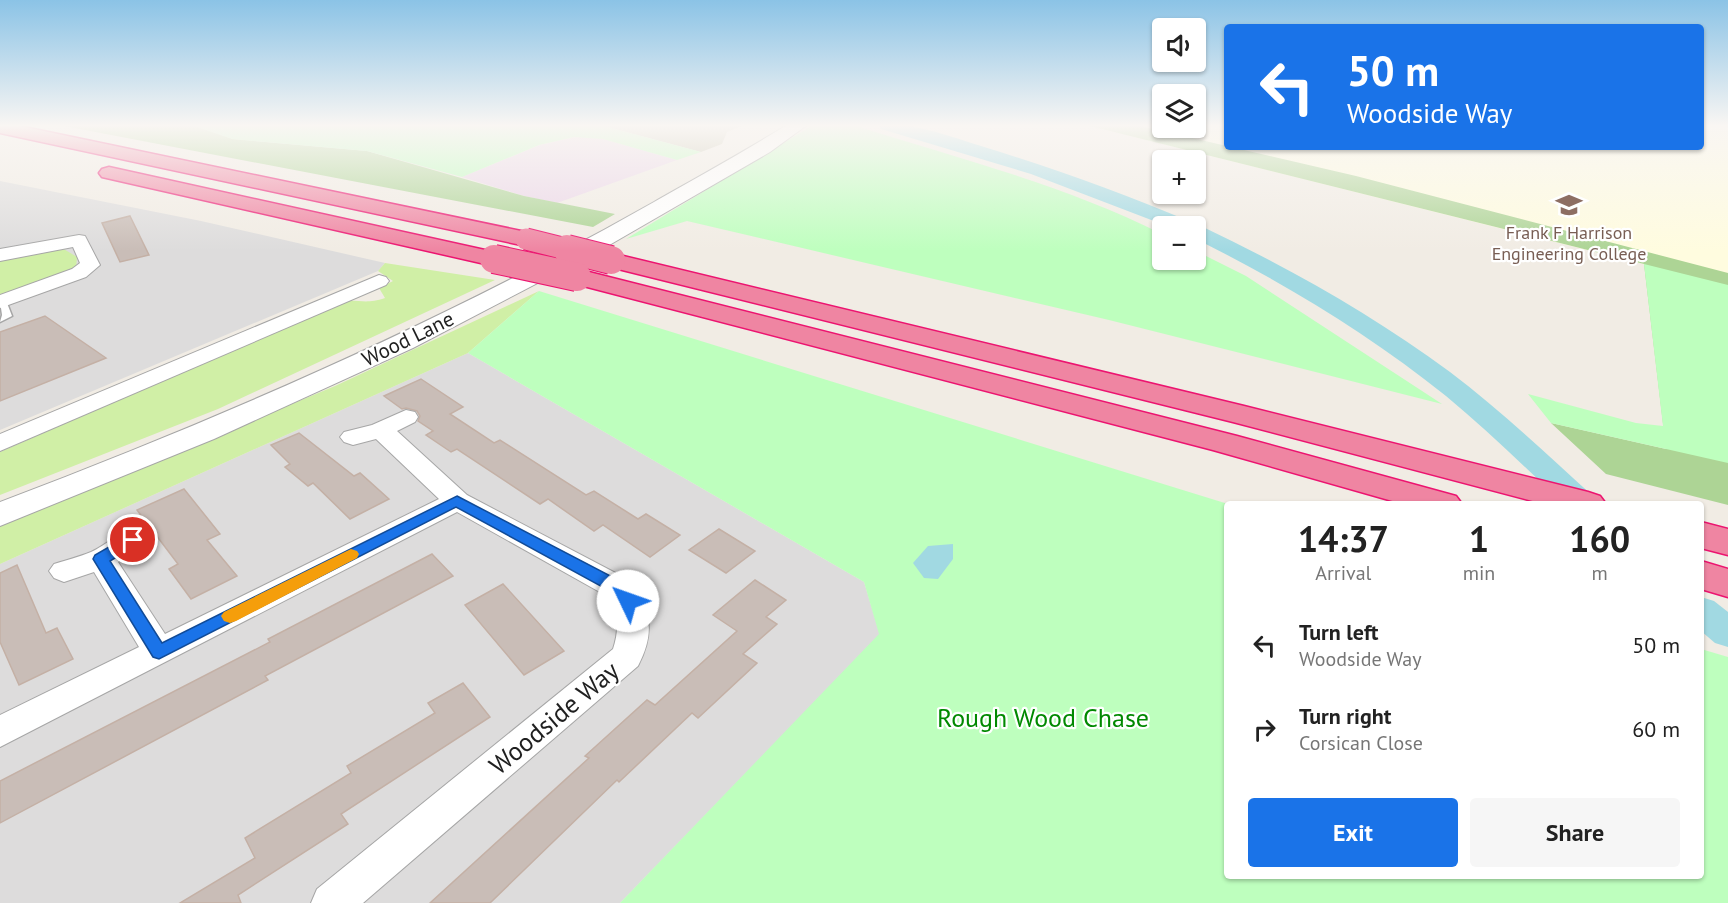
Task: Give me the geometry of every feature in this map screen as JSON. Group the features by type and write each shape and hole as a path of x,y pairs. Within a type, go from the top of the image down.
{"highway":[{"path":"189,167 526,239 972,347 1464,470 1577,501"},
{"path":"90,169 577,278 1202,437 1433,501"},
{"path":"1704,576 1728,583"}],"street":[{"name":"Wood Lane","path":"0,515 204,432 402,342 594,245 730,167"},
{"path":"0,255 79,240 90,265 79,273 1,308"},
{"path":"0,443 356,291 378,290"},
{"path":"353,437 381,430 406,417"},
{"name":"Woodside Way","path":"332,903 626,657 633,641 635,627 628,601 616,587 457,501 381,430"},
{"path":"0,732 457,501"},
{"path":"64,571 101,559 133,540"},
{"path":"101,559 159,652"}],"shaded area":[{"path":"486,167 657,167 557,203 524,196 462,177"},
{"name":"Frank F Harrison Engineering College","path":"1255,167 1728,167 1728,285"},
{"path":"0,181 201,221 385,263 378,271 0,430"},
{"path":"468,353 864,582 880,635 620,903 0,903 0,564"}],"green space":[{"path":"280,167 423,167 524,196 615,214 593,227"},
{"path":"426,167 486,167 462,177"},
{"path":"744,167 988,167 1087,201 1152,229 1152,270 1206,270 1206,256 1246,276 1442,404 1109,320 687,221 626,239"},
{"path":"1255,167 1318,167 1728,273 1728,505 1606,474 1551,423 1666,449 1644,264"},
{"path":"62,248 77,257 76,269 22,291 0,294 0,259"},
{"path":"385,263 495,280 218,409 0,495 0,452 343,301 369,301 385,298 379,288 393,281 378,271"},
{"path":"1644,264 1728,285 1728,463 1551,423 1528,394 1636,423 1663,426"},
{"path":"539,291 468,353 0,564 0,526 335,386"},
{"name":"Rough Wood Chase","path":"539,291 1224,503 1224,879 1704,879 1704,650 1728,657 1728,903 620,903 879,634 864,582 468,353"}],"water":[{"path":"953,544 953,559 938,579 924,578 913,563 928,546"}],"building":[{"path":"130,216 149,255 120,262 102,223"},
{"path":"45,316 106,358 0,401 0,332"},
{"path":"421,379 463,407 450,414 494,443 500,440 586,495 594,491 638,519 646,514 680,535 650,557 603,525 594,531 548,499 540,504 457,449 451,452 426,435 433,431 418,421 420,416 417,411 402,409 384,396"},
{"path":"299,433 354,476 360,473 389,499 350,519 313,483 308,486 285,467 290,464 271,445"},
{"path":"184,489 220,534 207,540 237,576 191,599 169,569 178,564 137,510"},
{"path":"719,529 755,551 726,573 689,550"},
{"path":"432,554 453,576 265,676 268,680 0,823 0,781 270,642 268,639"},
{"path":"17,565 46,633 57,628 73,659 19,685 0,642 0,573"},
{"path":"755,580 786,600 766,617 777,624 743,654 757,663 698,718 692,713 619,782 617,780 490,903 430,903 589,758 585,756 647,700 655,705 737,631 713,615"},
{"path":"503,584 564,651 524,675 465,605"},
{"path":"463,683 490,717 341,814 348,824 238,895 241,903 180,903 255,858 245,838 351,773 347,766 435,713 428,703"}],"waterway":[{"path":"1029,167 1159,216"},
{"path":"1206,236 1321,298 1410,356 1476,407 1580,501"},
{"path":"1704,613 1728,633"}],"slow traffic":[{"path":"230,616 351,554"}],"place":[{"name":"Frank F Harrison Engineering College","path":"1569,205"}],"route":[{"path":"133,540 101,559 159,652 457,501 616,587 628,601"}]}
